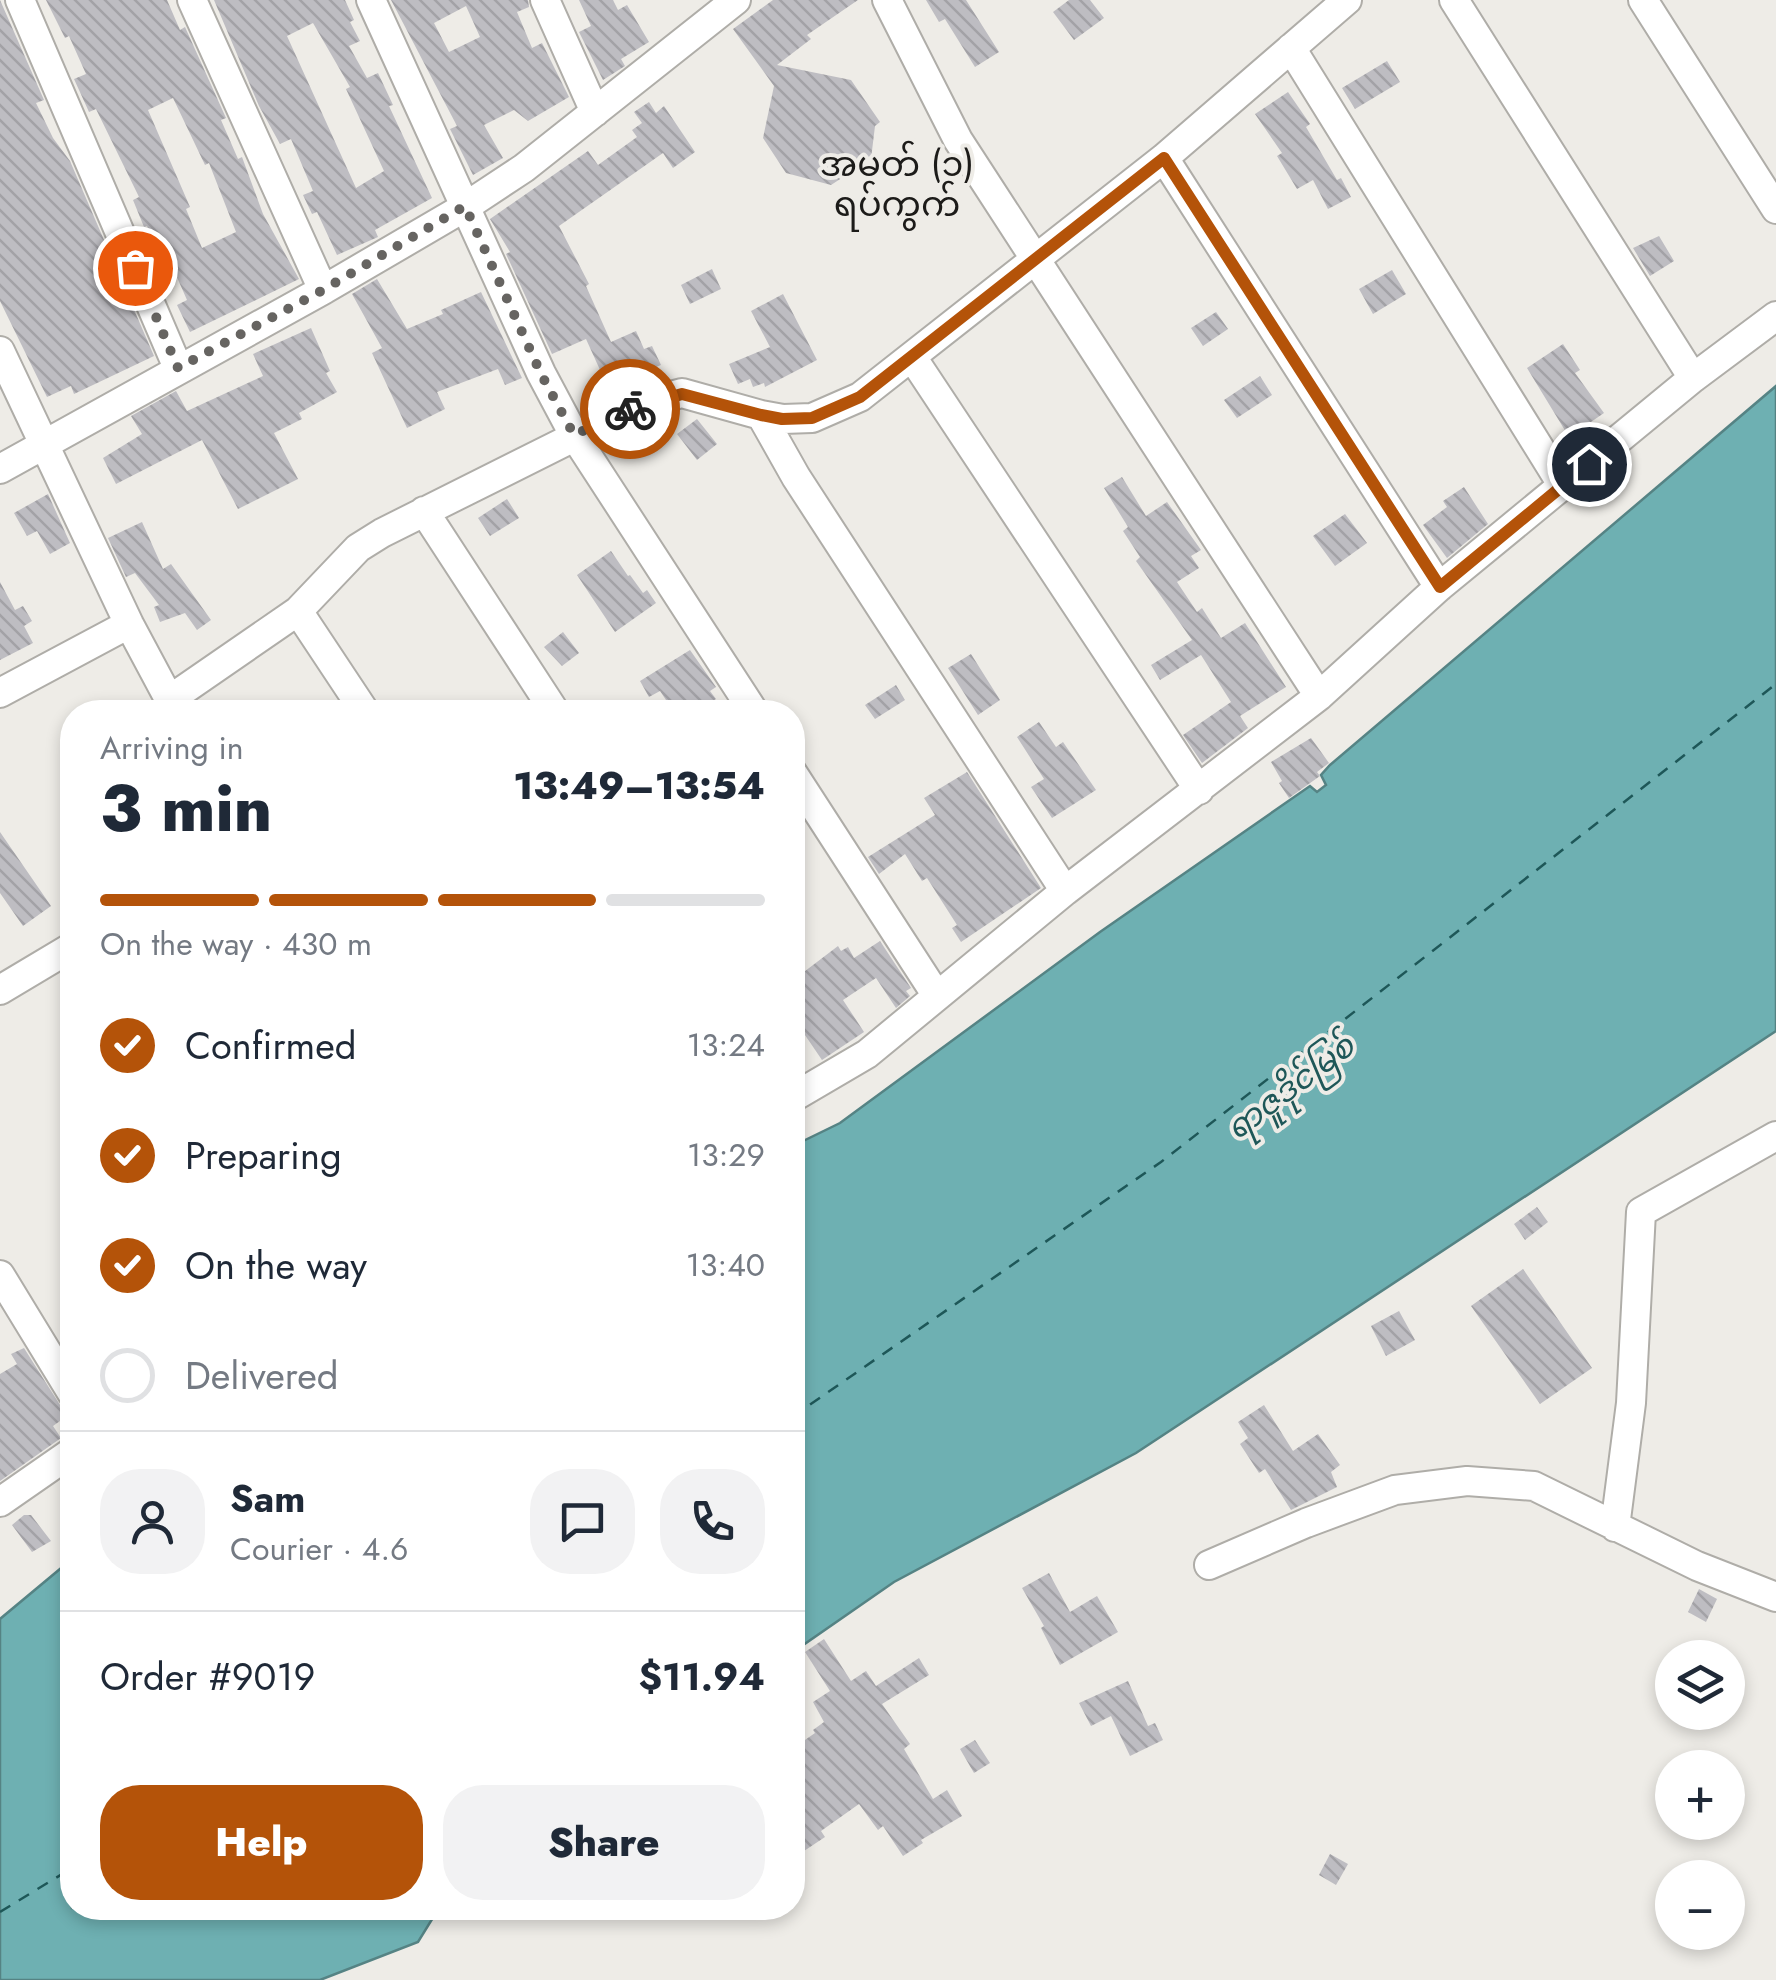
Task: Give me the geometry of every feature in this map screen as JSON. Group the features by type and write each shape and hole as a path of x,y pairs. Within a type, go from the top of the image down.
{"street":[{"path":"20,0 178,368"},
{"path":"192,0 323,290"},
{"path":"371,0 541,374 574,435 746,700"},
{"path":"545,0 596,112"},
{"path":"887,0 958,140 1319,696"},
{"path":"181,700 298,611 358,548 640,404 682,394 782,419 812,418 860,397 1164,158 1347,0"},
{"path":"1454,0 1692,378"},
{"path":"1643,0 1776,210"},
{"path":"0,469 323,290 465,206 524,168 728,3"},
{"path":"1291,48 1564,486"},
{"path":"1164,158 1440,587"},
{"path":"805,1083 867,1054 1065,891 1319,696 1440,587 1692,378 1776,316"},
{"path":"0,350 129,624 170,700"},
{"path":"912,357 1199,790"},
{"path":"761,415 796,478 1065,891"},
{"path":"424,511 547,700"},
{"path":"298,611 357,700"},
{"path":"0,693 129,624"},
{"path":"805,792 937,996"},
{"path":"0,990 60,953"},
{"path":"1615,1527 1631,1403 1641,1212 1776,1136"},
{"path":"0,1275 60,1373"},
{"path":"0,1502 60,1460"},
{"path":"1209,1565 1395,1490 1467,1481 1534,1486 1615,1527 1776,1598"}],"water":[{"name":"ရာဇူဒိုင်မြစ်","path":"1776,386 1776,1031 1136,1453 894,1582 805,1644 805,1140 840,1123 1100,932 1310,786 1317,792 1326,785 1321,775"},
{"path":"60,1569 60,1920 432,1920 418,1942 320,1980 0,1980 0,1619"}],"building":[{"path":"0,0 44,100 36,103 53,138 70,161 154,356 74,394 71,386 47,397 0,301"},
{"path":"46,0 167,0 180,30 185,27 226,118 221,120 238,159 242,157 263,214 299,279 190,332 177,305 187,300 169,259 163,261 147,226 144,227 133,200 139,197 96,109 89,112 74,79 86,74 69,36 65,38","holes":["173,98 205,165 209,163 236,232 202,248 186,209 190,207 148,110"]},
{"path":"214,0 345,0 360,41 349,46 367,78 378,73 432,198 375,230 378,237 337,255 317,212 312,214 303,195 313,191 291,139 280,144 259,106","holes":["313,23 350,87 346,89 384,171 356,188 287,36"]},
{"path":"391,0 528,0 529,7 517,12 532,48 542,43 569,97 528,121 514,110 484,125 503,158 473,175 450,129 457,126","holes":["466,6 480,37 449,52 434,23"]},
{"path":"579,0 613,0 618,10 627,5 649,42 621,59 625,66 603,80 579,32 591,26"},
{"path":"773,0 858,0 807,35 811,39 777,65 851,80 880,122 875,126 871,159 831,185 786,173 763,138 774,86 733,29"},
{"path":"926,0 966,0 999,52 975,67 945,19 939,22"},
{"path":"1069,0 1090,0 1104,18 1074,40 1053,12"},
{"path":"1387,61 1400,82 1355,109 1342,88"},
{"path":"1288,92 1310,124 1306,127 1337,180 1341,178 1351,197 1328,209 1313,180 1297,189 1277,156 1282,153 1255,114"},
{"path":"649,102 656,113 664,106 695,152 673,168 663,153 559,226 589,284 586,286 611,342 636,331 644,349 652,346 661,365 625,380 627,385 610,392 586,339 552,354 506,254 510,252 490,219 588,151 598,165 637,137 632,130 642,123 634,112"},
{"path":"1659,236 1674,261 1650,276 1633,248"},
{"path":"712,269 721,289 690,304 681,285"},
{"path":"1392,270 1406,294 1373,314 1359,289"},
{"path":"377,279 407,329 481,292 522,378 505,385 498,369 437,392 445,409 407,428 372,353 382,348 352,294"},
{"path":"783,294 817,360 765,387 764,383 753,387 750,379 738,384 729,364 770,347 751,311"},
{"path":"1216,312 1228,329 1203,346 1191,328"},
{"path":"311,328 330,371 326,373 337,392 299,413 302,419 274,433 298,479 238,509 202,440 116,484 103,458 142,434 131,416 176,391 187,411 263,376 253,354"},
{"path":"1563,344 1580,370 1575,373 1604,413 1569,437 1527,368"},
{"path":"1260,376 1272,395 1237,418 1224,400"},
{"path":"697,419 717,444 697,460 677,434"},
{"path":"1122,477 1146,516 1167,502 1201,550 1191,556 1199,568 1177,582 1197,612 1202,608 1221,638 1245,623 1286,687 1240,716 1248,728 1202,763 1183,735 1231,702 1201,655 1160,680 1151,665 1192,640 1136,561 1140,557 1123,531 1128,527 1104,488"},
{"path":"1464,487 1488,524 1447,558 1423,525 1447,507 1443,501"},
{"path":"48,494 70,543 50,554 37,531 27,536 14,513"},
{"path":"507,499 519,518 490,536 478,518"},
{"path":"1345,514 1367,543 1335,566 1313,536"},
{"path":"142,522 163,569 171,564 211,620 197,630 185,613 160,622 154,607 159,605 135,573 126,577 108,538"},
{"path":"611,551 628,576 643,593 647,590 656,603 615,632 577,575"},
{"path":"0,582 15,610 23,606 32,621 24,626 33,643 0,660"},
{"path":"563,632 579,653 562,666 544,647"},
{"path":"690,650 716,687 710,691 716,699 666,700 660,691 649,697 640,681"},
{"path":"971,654 1000,700 978,715 948,668"},
{"path":"896,685 905,700 875,719 865,705"},
{"path":"1039,722 1056,747 1063,742 1096,790 1052,818 1031,787 1044,779 1017,737"},
{"path":"1311,738 1329,763 1317,772 1320,776 1289,798 1271,762"},
{"path":"967,772 1041,888 961,942 952,928 957,925 927,878 922,881 905,854 879,874 868,857 935,815 924,798"},
{"path":"0,832 51,906 23,926 0,893"},
{"path":"880,941 911,988 906,991 910,996 896,1008 876,978 843,1000 864,1032 822,1060 805,1035 805,971 838,946 841,951 848,947 854,958"},
{"path":"1537,1207 1548,1222 1525,1240 1514,1224"},
{"path":"1523,1269 1592,1368 1540,1404 1471,1306"},
{"path":"1399,1311 1415,1340 1386,1356 1371,1326"},
{"path":"24,1348 60,1405 60,1421 53,1426 60,1439 0,1481 0,1374 17,1364 11,1354"},
{"path":"1264,1405 1293,1451 1318,1434 1340,1465 1331,1472 1337,1487 1291,1510 1265,1469 1259,1473 1240,1444 1248,1438 1238,1422"},
{"path":"24,1515 31,1515 51,1541 32,1552 12,1525"},
{"path":"1049,1573 1070,1612 1097,1596 1118,1632 1060,1665 1022,1588"},
{"path":"1699,1589 1717,1599 1706,1622 1688,1612"},
{"path":"824,1639 851,1681 866,1671 876,1686 919,1658 929,1675 882,1704 910,1744 904,1749 933,1799 947,1790 962,1816 921,1840 923,1843 903,1856 883,1826 878,1830 859,1804 821,1831 825,1837 805,1850 805,1740 824,1722 813,1702 830,1691 805,1652"},
{"path":"1128,1681 1148,1726 1155,1723 1163,1740 1130,1756 1111,1716 1091,1726 1079,1703"},
{"path":"975,1740 990,1763 974,1773 960,1749"},
{"path":"1330,1854 1348,1864 1336,1885 1319,1875"}],"ferry route":[{"path":"805,1408 1161,1162 1776,684"},
{"path":"0,1912 60,1875"}],"way so far":[{"path":"135,268 178,368 323,290 465,206 541,374 574,435 630,409"}],"district":[{"name":"အမှတ် (၁) ရပ်ကွက်","path":"897,184"}],"route":[{"path":"630,409 682,394 782,419 812,418 835,410 860,397 1164,158 1440,587 1589,464"}]}
